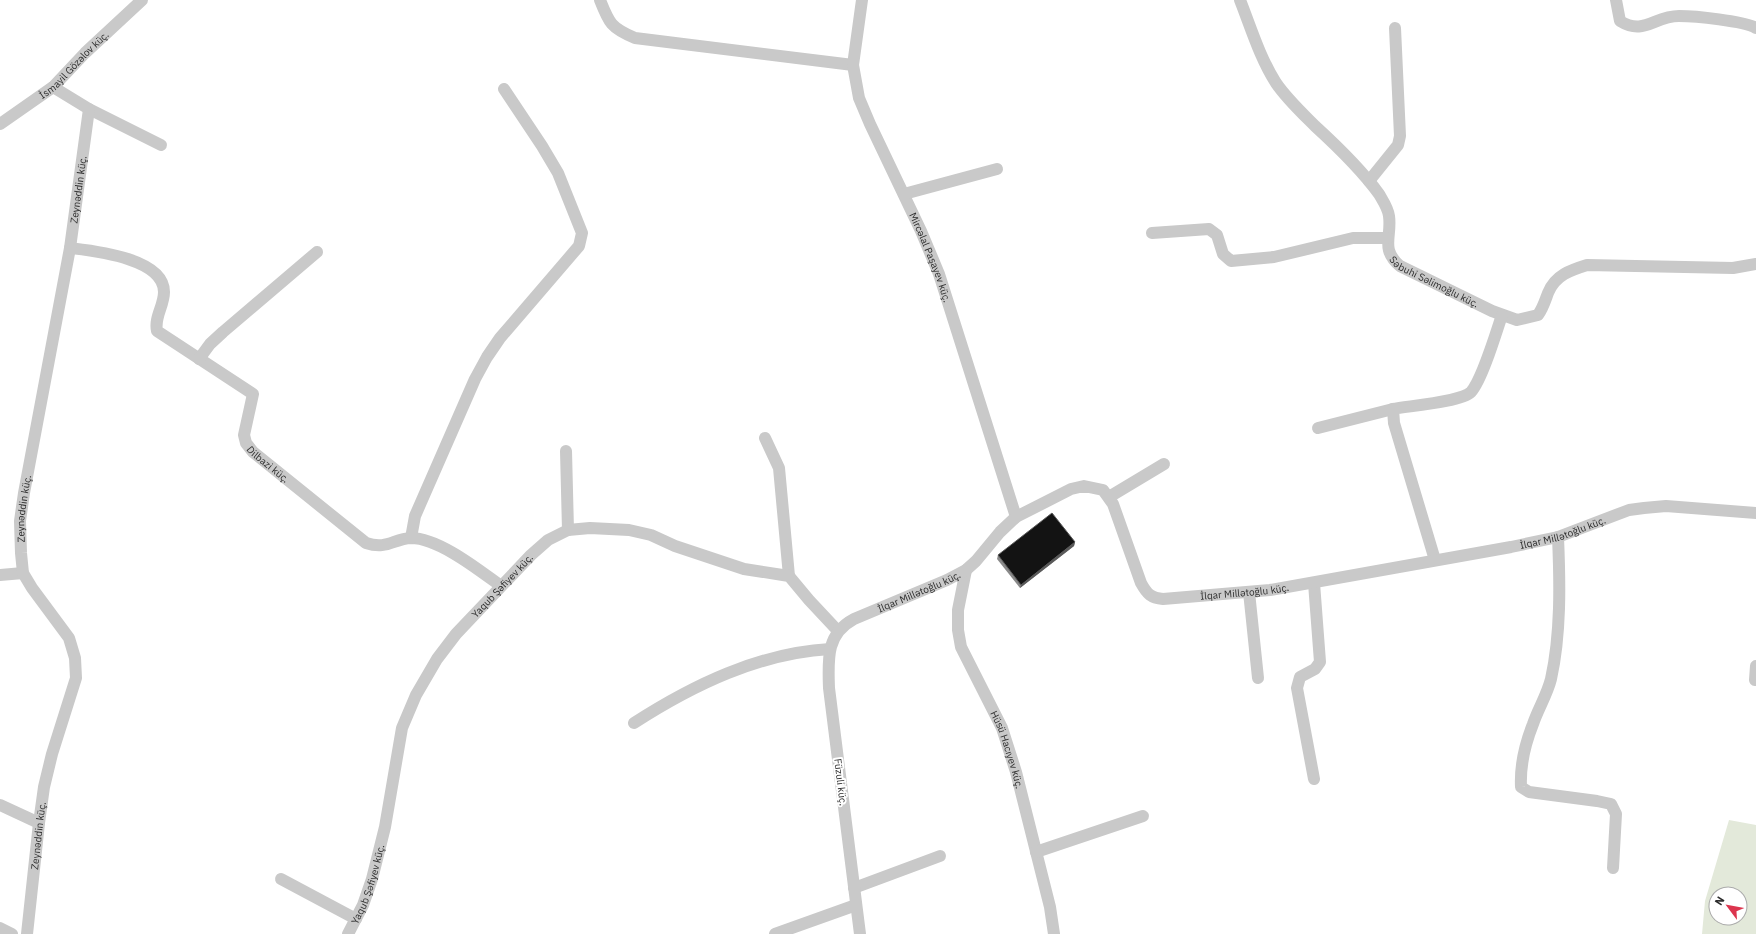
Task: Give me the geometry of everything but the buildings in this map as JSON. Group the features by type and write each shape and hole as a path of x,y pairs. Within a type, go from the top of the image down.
{"street":[{"name":"İsmayil Gözəlov küç.","path":"0,124 53,87 85,53 142,0"},
{"path":"600,0 608,20 619,32 635,38 853,65"},
{"name":"Mircəlal Paşayev küç.","path":"862,0 853,65 859,98 904,194 939,274 1016,517"},
{"name":"Səbuhi Səlimoğlu küç.","path":"1240,0 1265,63 1276,83 1292,104 1369,180 1385,204 1389,216 1387,245 1390,256 1400,266 1502,315 1517,320 1538,315 1544,307 1548,292 1555,281 1568,270 1587,265 1733,268 1756,264"},
{"path":"1616,0 1620,21 1630,27 1640,27 1663,18 1679,16 1744,23 1756,28"},
{"path":"1369,180 1398,145 1400,136 1395,28"},
{"path":"53,87 89,109 161,145"},
{"path":"411,538 415,516 475,379 487,357 500,338 579,246 582,234 558,173 504,89"},
{"name":"Zeynəddin küç.","path":"27,934 39,822 52,754 76,678 75,658 69,638 32,588 23,573 20,521 70,248 89,109"},
{"path":"904,194 997,168"},
{"path":"1152,233 1209,229 1217,235 1223,254 1231,261 1274,257 1353,238 1388,238"},
{"name":"Dilbazi küç.","path":"70,248 106,253 130,259 151,270 161,280 164,292 156,324 158,331 253,394 244,434 246,443 253,452 366,543 377,546 411,538 425,540 463,560 501,586"},
{"path":"199,359 210,344 222,332 317,252"},
{"path":"1318,428 1393,408 1459,398 1470,392 1479,379 1502,315"},
{"path":"1393,408 1394,423 1435,560"},
{"path":"765,438 779,468 789,576 838,631"},
{"path":"566,451 568,530"},
{"path":"1109,497 1164,464"},
{"name":"İlqar Millətoğlu küç.","path":"838,631 854,619 947,580 966,570 976,561 1000,532 1016,517 1071,489 1084,486 1103,490 1109,497 1113,504 1139,579 1146,593 1154,598 1163,599 1249,592 1314,583 1511,547 1558,537 1629,510 1666,506 1756,513"},
{"name":"Yaqub Şəfiyev küç.","path":"348,934 363,905 372,879 385,827 402,728 416,695 437,659 456,634 501,586 548,540 568,530 590,528 629,530 651,535 675,546 744,569 789,576"},
{"path":"1558,537 1560,587 1554,660 1550,681 1532,725 1520,770 1521,786 1529,792 1611,804 1616,814 1613,868"},
{"name":"Hüsü Hacıyev küç.","path":"966,570 958,610 958,630 961,646 1002,728 1016,772 1050,907 1054,934"},
{"path":"0,575 23,573"},
{"path":"1314,583 1320,662 1315,669 1300,677 1297,688 1314,779"},
{"path":"1249,592 1258,678"},
{"name":"Füzuli küç.","path":"838,631 830,649 828,658 829,688 860,934"},
{"path":"634,723 670,700 721,675 767,660 809,650 830,649"},
{"path":"1755,680 1756,666"},
{"path":"0,805 39,822"},
{"path":"1036,852 1143,816"},
{"path":"854,888 940,856"},
{"path":"281,879 356,919"},
{"path":"775,934 856,905"},
{"path":"0,928 12,934"}],"green space":[{"path":"1729,820 1756,825 1756,934 1702,934 1705,901 1708,891 1708,926 1748,926 1748,886 1709,886"}]}
